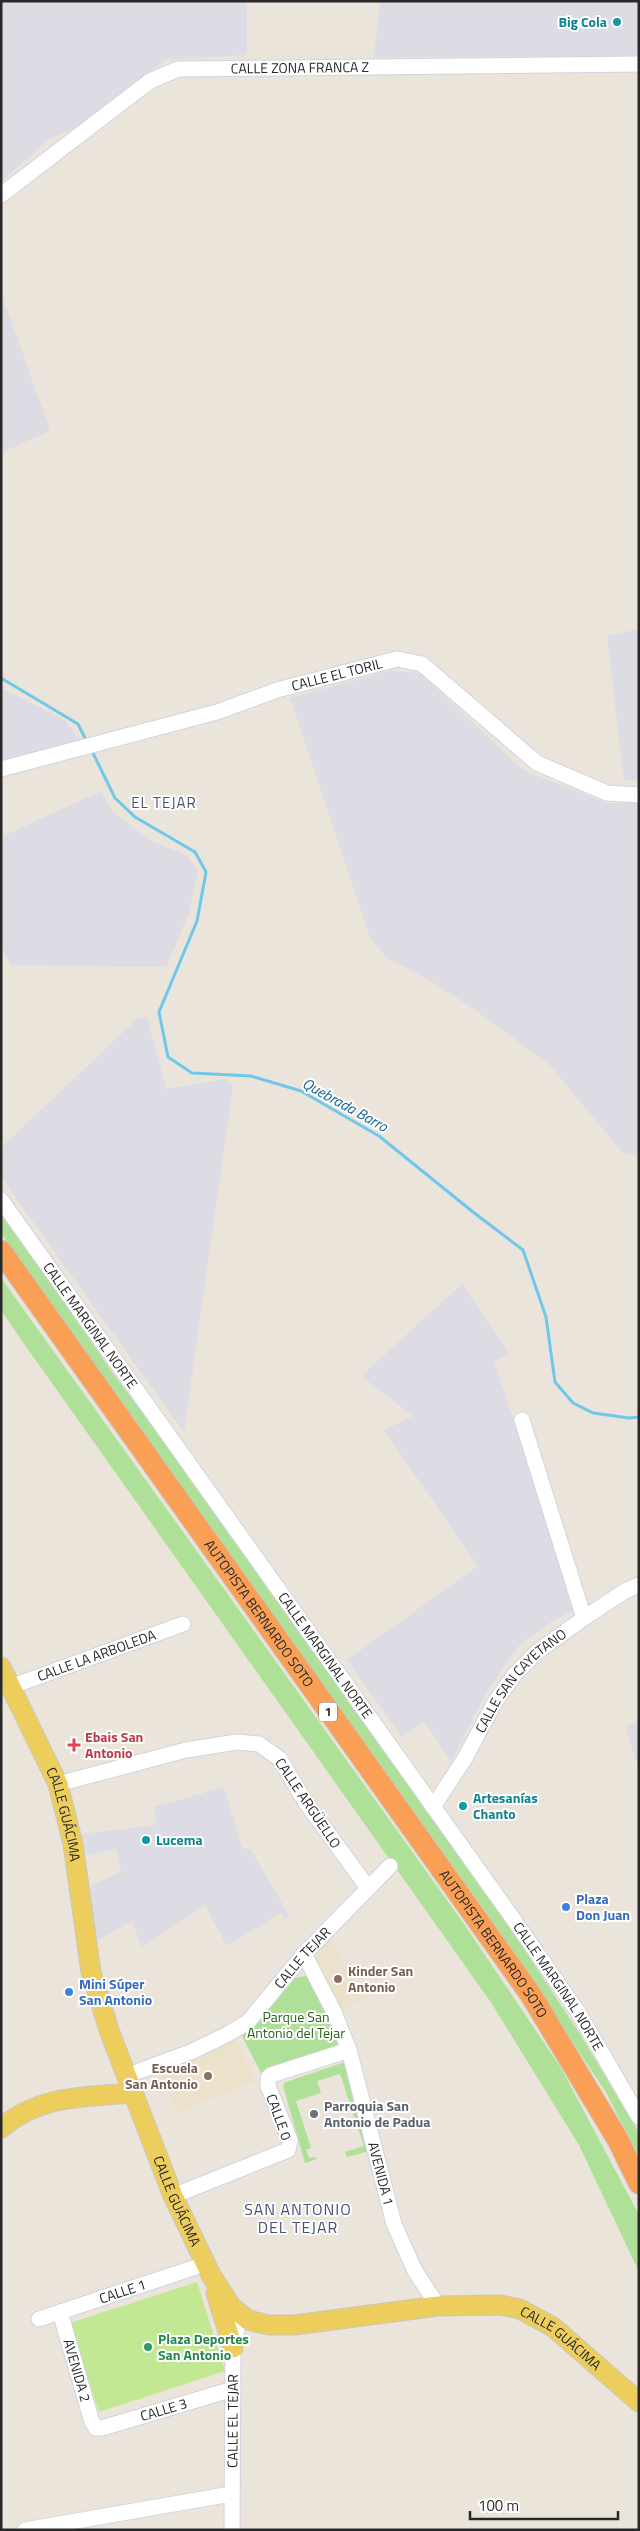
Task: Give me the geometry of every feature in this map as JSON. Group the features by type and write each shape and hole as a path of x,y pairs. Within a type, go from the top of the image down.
{"highway":[{"name":"AUTOPISTA BERNARDO SOTO","path":"1,1251 531,1995 604,2116 639,2183"}],"main road":[{"name":"CALLE GUÁCIMA","path":"1,1667 48,1758 58,1784 73,1844 91,1972 102,2010 173,2196 208,2270 223,2295 240,2314 257,2323 295,2325 438,2306 500,2304 520,2309 542,2320 639,2402"},
{"path":"1,2128 14,2117 44,2103 129,2084"},
{"path":"208,2270 233,2348"}],"street":[{"name":"CALLE ZONA FRANCA Z","path":"1,194 150,81 178,69 639,64"},
{"name":"CALLE EL TORIL","path":"1,769 217,712 277,690 397,659 422,664 537,762 607,793 639,795"},
{"name":"CALLE MARGINAL NORTE","path":"1,1200 573,2005 639,2117"},
{"path":"522,1420 584,1618"},
{"name":"CALLE SAN CAYETANO","path":"433,1808 465,1758 495,1702 515,1674 537,1652 584,1618 625,1591 639,1585"},
{"name":"CALLE LA ARBOLEDA","path":"10,1687 183,1624"},
{"name":"CALLE ARGÜELLO","path":"58,1784 186,1750 237,1742 259,1744 280,1759 304,1800 368,1888"},
{"name":"CALLE TEJAR","path":"129,2084 240,2028 267,2000 304,1954 390,1866"},
{"name":"AVENIDA 1","path":"304,1954 334,2012 349,2050 394,2224 414,2271 438,2306"},
{"name":"CALLE 0","path":"173,2196 288,2150 290,2140 268,2086 268,2078 271,2075 349,2050"},
{"name":"CALLE 1","path":"39,2319 208,2270"},
{"name":"AVENIDA 2","path":"60,2312 92,2422 96,2428"},
{"name":"CALLE EL TEJAR","path":"232,2530 233,2348 240,2314"},
{"name":"CALLE 3","path":"96,2428 102,2428 233,2389"},
{"path":"25,2530 231,2494"}],"shaded area":[{"path":"1,1 247,1 247,55 165,60 85,124 49,139 1,182"},
{"path":"380,1 639,1 639,56 374,57"},
{"path":"1,292 50,431 1,453"},
{"path":"639,629 639,780 624,780 607,636"},
{"path":"389,671 420,673 523,770 607,803 639,803 639,1156 622,1152 549,1064 471,1007 426,978 387,958 370,937 290,698"},
{"path":"1,688 65,720 80,741 1,763"},
{"path":"101,791 114,813 151,841 186,855 198,872 189,913 166,967 11,965 1,944 1,837"},
{"path":"147,1017 166,1089 226,1079 233,1086 184,1432 1,1177 1,1148 137,1019"},
{"path":"462,1284 510,1355 494,1361 577,1610 557,1618 521,1643 487,1691 451,1761 424,1721 402,1737 347,1660 478,1566 384,1430 413,1416 361,1376"},
{"path":"639,1723 639,1769 625,1725"},
{"path":"224,1787 242,1848 251,1850 290,1917 284,1919 281,1913 227,1946 205,1905 141,1947 132,1921 97,1940 88,1887 121,1872 116,1849 86,1856 82,1834 156,1825 155,1807"},
{"name":"Kinder San Antonio","path":"328,1937 363,1998 341,2010 314,1959 315,1953"},
{"name":"Escuela San Antonio","path":"235,2037 256,2081 177,2113 160,2071"}],"green space":[{"path":"1,1210 112,1372 205,1496 509,1926 580,2034 639,2133 639,2156 605,2091 486,1912 1,1233"},
{"path":"1,1278 464,1924 561,2068 639,2215 639,2272 579,2145 490,2001 1,1310"},
{"name":"Parque San Antonio del Tejar","path":"306,1976 310,1978 338,2035 339,2044 333,2050 261,2073 242,2036 290,1982 295,1978"},
{"path":"346,2063 370,2151 347,2157 345,2152 364,2146 340,2074 317,2081 321,2093 296,2101 311,2148 306,2150 309,2158 316,2157 317,2159 305,2163 283,2086 286,2082"},
{"name":"Plaza Deportes San Antonio","path":"197,2282 225,2371 99,2412 70,2323"}],"waterway":[{"name":"Quebrada Barro","path":"1,678 78,724 87,742"},
{"name":"Quebrada Barro","path":"91,749 115,798 135,817 195,852 206,872 197,921 159,1012 168,1057 192,1073 251,1076 301,1091 379,1136 523,1250 546,1317 555,1382 573,1403 593,1413 629,1418 639,1417"}],"place":[{"name":"Big Cola","path":"617,22"},
{"name":"Ebais San Antonio","path":"74,1745"},
{"name":"Artesanías Chanto","path":"463,1806"},
{"name":"Lucema","path":"146,1840"},
{"name":"Plaza Don Juan","path":"566,1907"},
{"name":"Kinder San Antonio","path":"338,1979"},
{"name":"Mini Súper San Antonio","path":"69,1992"},
{"name":"Escuela San Antonio","path":"208,2076"},
{"name":"Parroquia San Antonio de Padua","path":"314,2114"},
{"name":"Plaza Deportes San Antonio","path":"148,2347"}],"district":[{"name":"EL TEJAR","path":"164,803"},
{"name":"SAN ANTONIO DEL TEJAR","path":"298,2218"}]}
